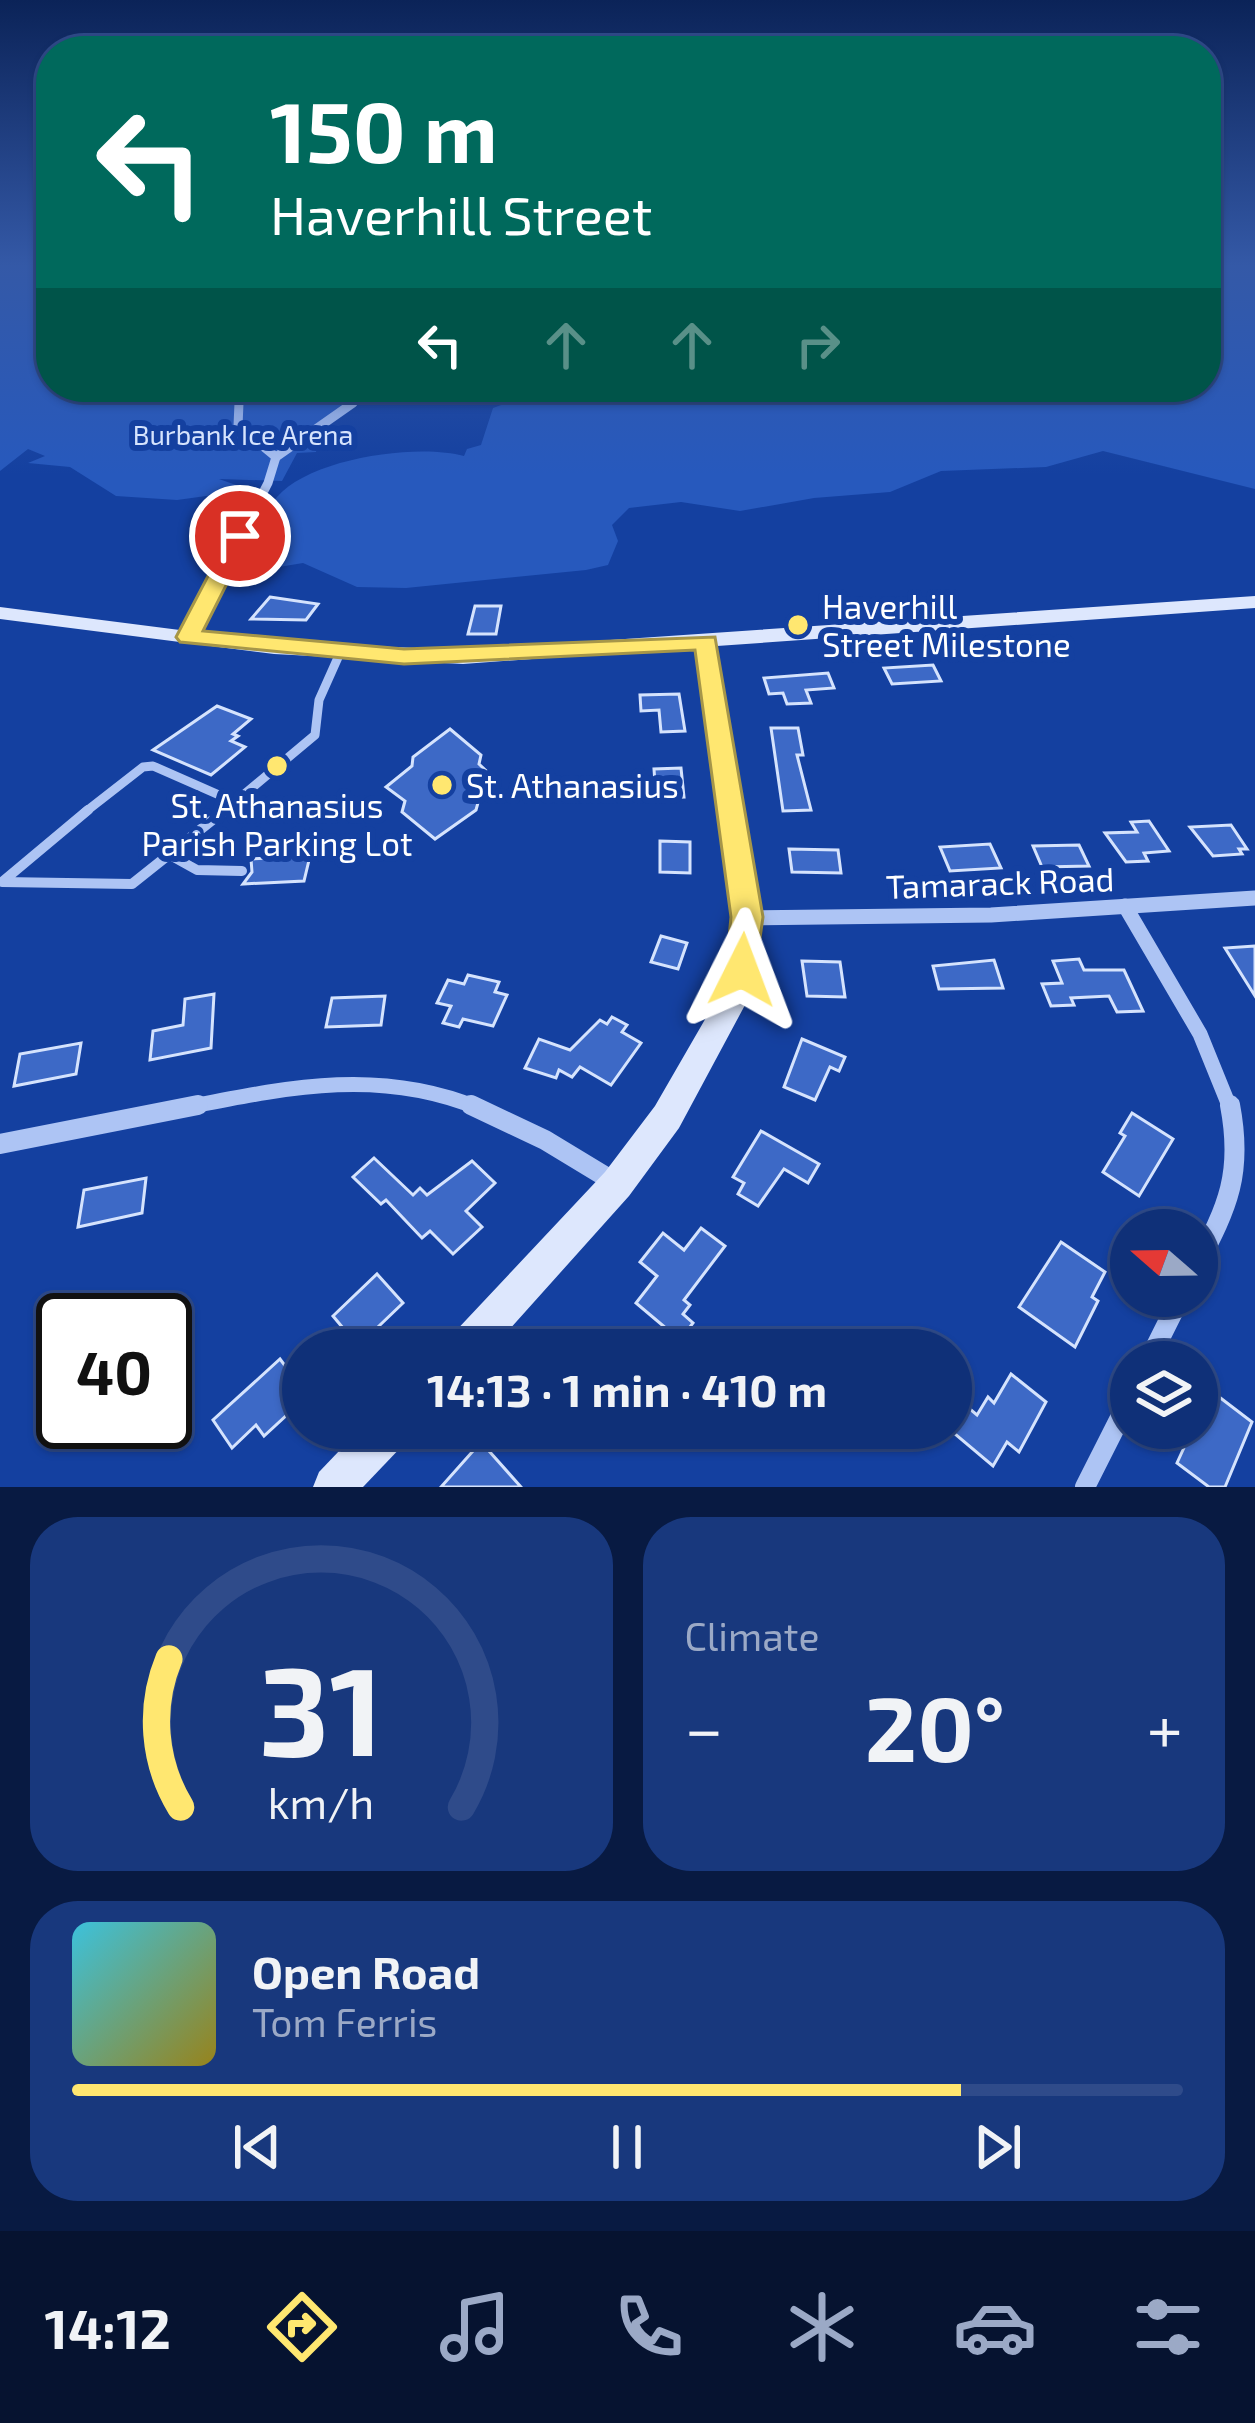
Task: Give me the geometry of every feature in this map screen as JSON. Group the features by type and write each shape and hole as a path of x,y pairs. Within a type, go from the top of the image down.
{"street":[{"path":"239,402 238,426 277,458"},
{"path":"188,637 277,458 354,402"},
{"path":"0,613 340,653 463,657 1255,602"},
{"path":"484,1329 616,1184 667,1117 728,1014 742,970 747,917 706,642"},
{"name":"Tamarack Road","path":"747,917 991,915 1255,898"},
{"path":"1126,906 1211,1059 1235,1126 1238,1149 1231,1194 1218,1221"},
{"path":"0,1144 308,1084 353,1081 424,1092 503,1116 549,1139 616,1184"},
{"path":"1085,1487 1110,1438"},
{"path":"334,1487 371,1449"}],"lane":[{"path":"235,802 155,767 140,768 2,881 7,885 125,886 140,880 235,802 315,735 319,700 340,653"},
{"path":"170,855 197,870 242,871"}],"green space":[{"name":"Burbank Ice Arena","path":"0,335 36,335 36,402 351,402 321,424 316,452 297,453 282,481 219,479 250,490 177,500 116,496 70,467 28,463 45,456 28,449 0,471"},
{"path":"1221,335 1255,335 1255,489 1103,451 1046,467 941,471 890,492 740,511 681,502 629,508 612,525 618,541 608,565 586,570 406,588 357,587 303,563 243,568 240,563 266,512 293,484 314,472 366,457 420,451 464,456 467,449 481,445 493,408 509,402 1221,402"}],"building":[{"path":"270,597 318,604 306,620 251,619"},
{"path":"475,606 501,606 496,634 468,634"},
{"path":"933,665 941,681 892,684 884,668"},
{"path":"828,673 834,688 806,690 811,703 787,704 783,693 769,694 764,678"},
{"path":"679,694 685,731 661,732 659,710 641,711 640,695"},
{"path":"217,706 251,719 231,741 245,747 211,775 153,750"},
{"path":"771,728 798,728 803,755 797,755 811,810 783,811"},
{"name":"St. Athanasius","path":"450,729 481,755 479,764 498,782 479,799 476,810 435,839 402,812 405,801 386,787 412,766 413,757"},
{"path":"681,768 684,797 656,798 654,769"},
{"path":"1149,821 1169,851 1144,853 1148,861 1126,862 1105,833 1137,832 1131,822"},
{"path":"1231,825 1247,849 1239,849 1242,854 1213,856 1190,827"},
{"path":"660,841 690,842 690,873 660,872"},
{"path":"990,844 1001,868 950,871 940,847"},
{"path":"1079,845 1089,866 1042,867 1033,846"},
{"path":"789,849 838,850 841,873 792,872"},
{"path":"310,856 304,881 243,884 252,872 251,859"},
{"path":"661,936 687,943 678,969 651,962"},
{"path":"1255,946 1255,996 1225,948"},
{"path":"1079,959 1084,970 1124,970 1143,1011 1117,1012 1109,996 1071,998 1074,1005 1051,1006 1042,984 1062,983 1053,961"},
{"path":"994,960 1003,988 939,989 933,966"},
{"path":"802,961 840,962 845,997 807,996"},
{"path":"468,975 499,982 495,992 507,995 493,1026 463,1019 459,1027 443,1023 451,1006 437,1003 448,980 464,984"},
{"path":"214,994 211,1048 150,1060 153,1031 183,1025 185,999"},
{"path":"385,996 381,1025 326,1027 332,998"},
{"path":"612,1017 627,1025 622,1032 641,1043 611,1085 580,1067 572,1077 559,1070 556,1078 525,1068 539,1039 570,1050 600,1020 607,1024"},
{"path":"802,1039 845,1057 839,1071 830,1067 815,1100 784,1087"},
{"path":"81,1043 76,1074 14,1086 20,1054"},
{"path":"1132,1113 1173,1139 1139,1196 1103,1172 1125,1136 1120,1133"},
{"path":"761,1131 819,1164 808,1183 784,1169 758,1206 738,1194 744,1183 733,1177"},
{"path":"374,1158 413,1195 420,1188 427,1195 472,1161 495,1183 466,1211 482,1227 453,1254 430,1231 422,1238 386,1200 381,1204 353,1177"},
{"path":"146,1178 142,1213 78,1227 84,1190"},
{"path":"701,1228 725,1246 684,1300 690,1305 683,1314 693,1323 688,1329 667,1329 636,1303 657,1276 640,1262 663,1233 684,1250"},
{"path":"1061,1242 1105,1272 1092,1297 1098,1301 1075,1347 1019,1307"},
{"path":"377,1274 403,1303 376,1329 344,1329 333,1316"},
{"path":"280,1359 282,1419 264,1436 256,1425 232,1448 213,1420"},
{"path":"1011,1374 1046,1402 1019,1452 1007,1442 993,1466 972,1448 972,1411 977,1415 988,1397 994,1403"},
{"path":"1218,1396 1252,1422 1225,1487 1209,1487 1177,1463 1183,1449 1218,1449"},
{"path":"475,1449 487,1449 521,1487 441,1487"}],"place":[{"name":"Haverhill Street Milestone","path":"798,625"},
{"name":"St. Athanasius Parish Parking Lot","path":"277,766"},
{"name":"St. Athanasius","path":"442,785"}],"route":[{"path":"240,536 188,637 404,657 706,642 747,917 742,970"}]}
